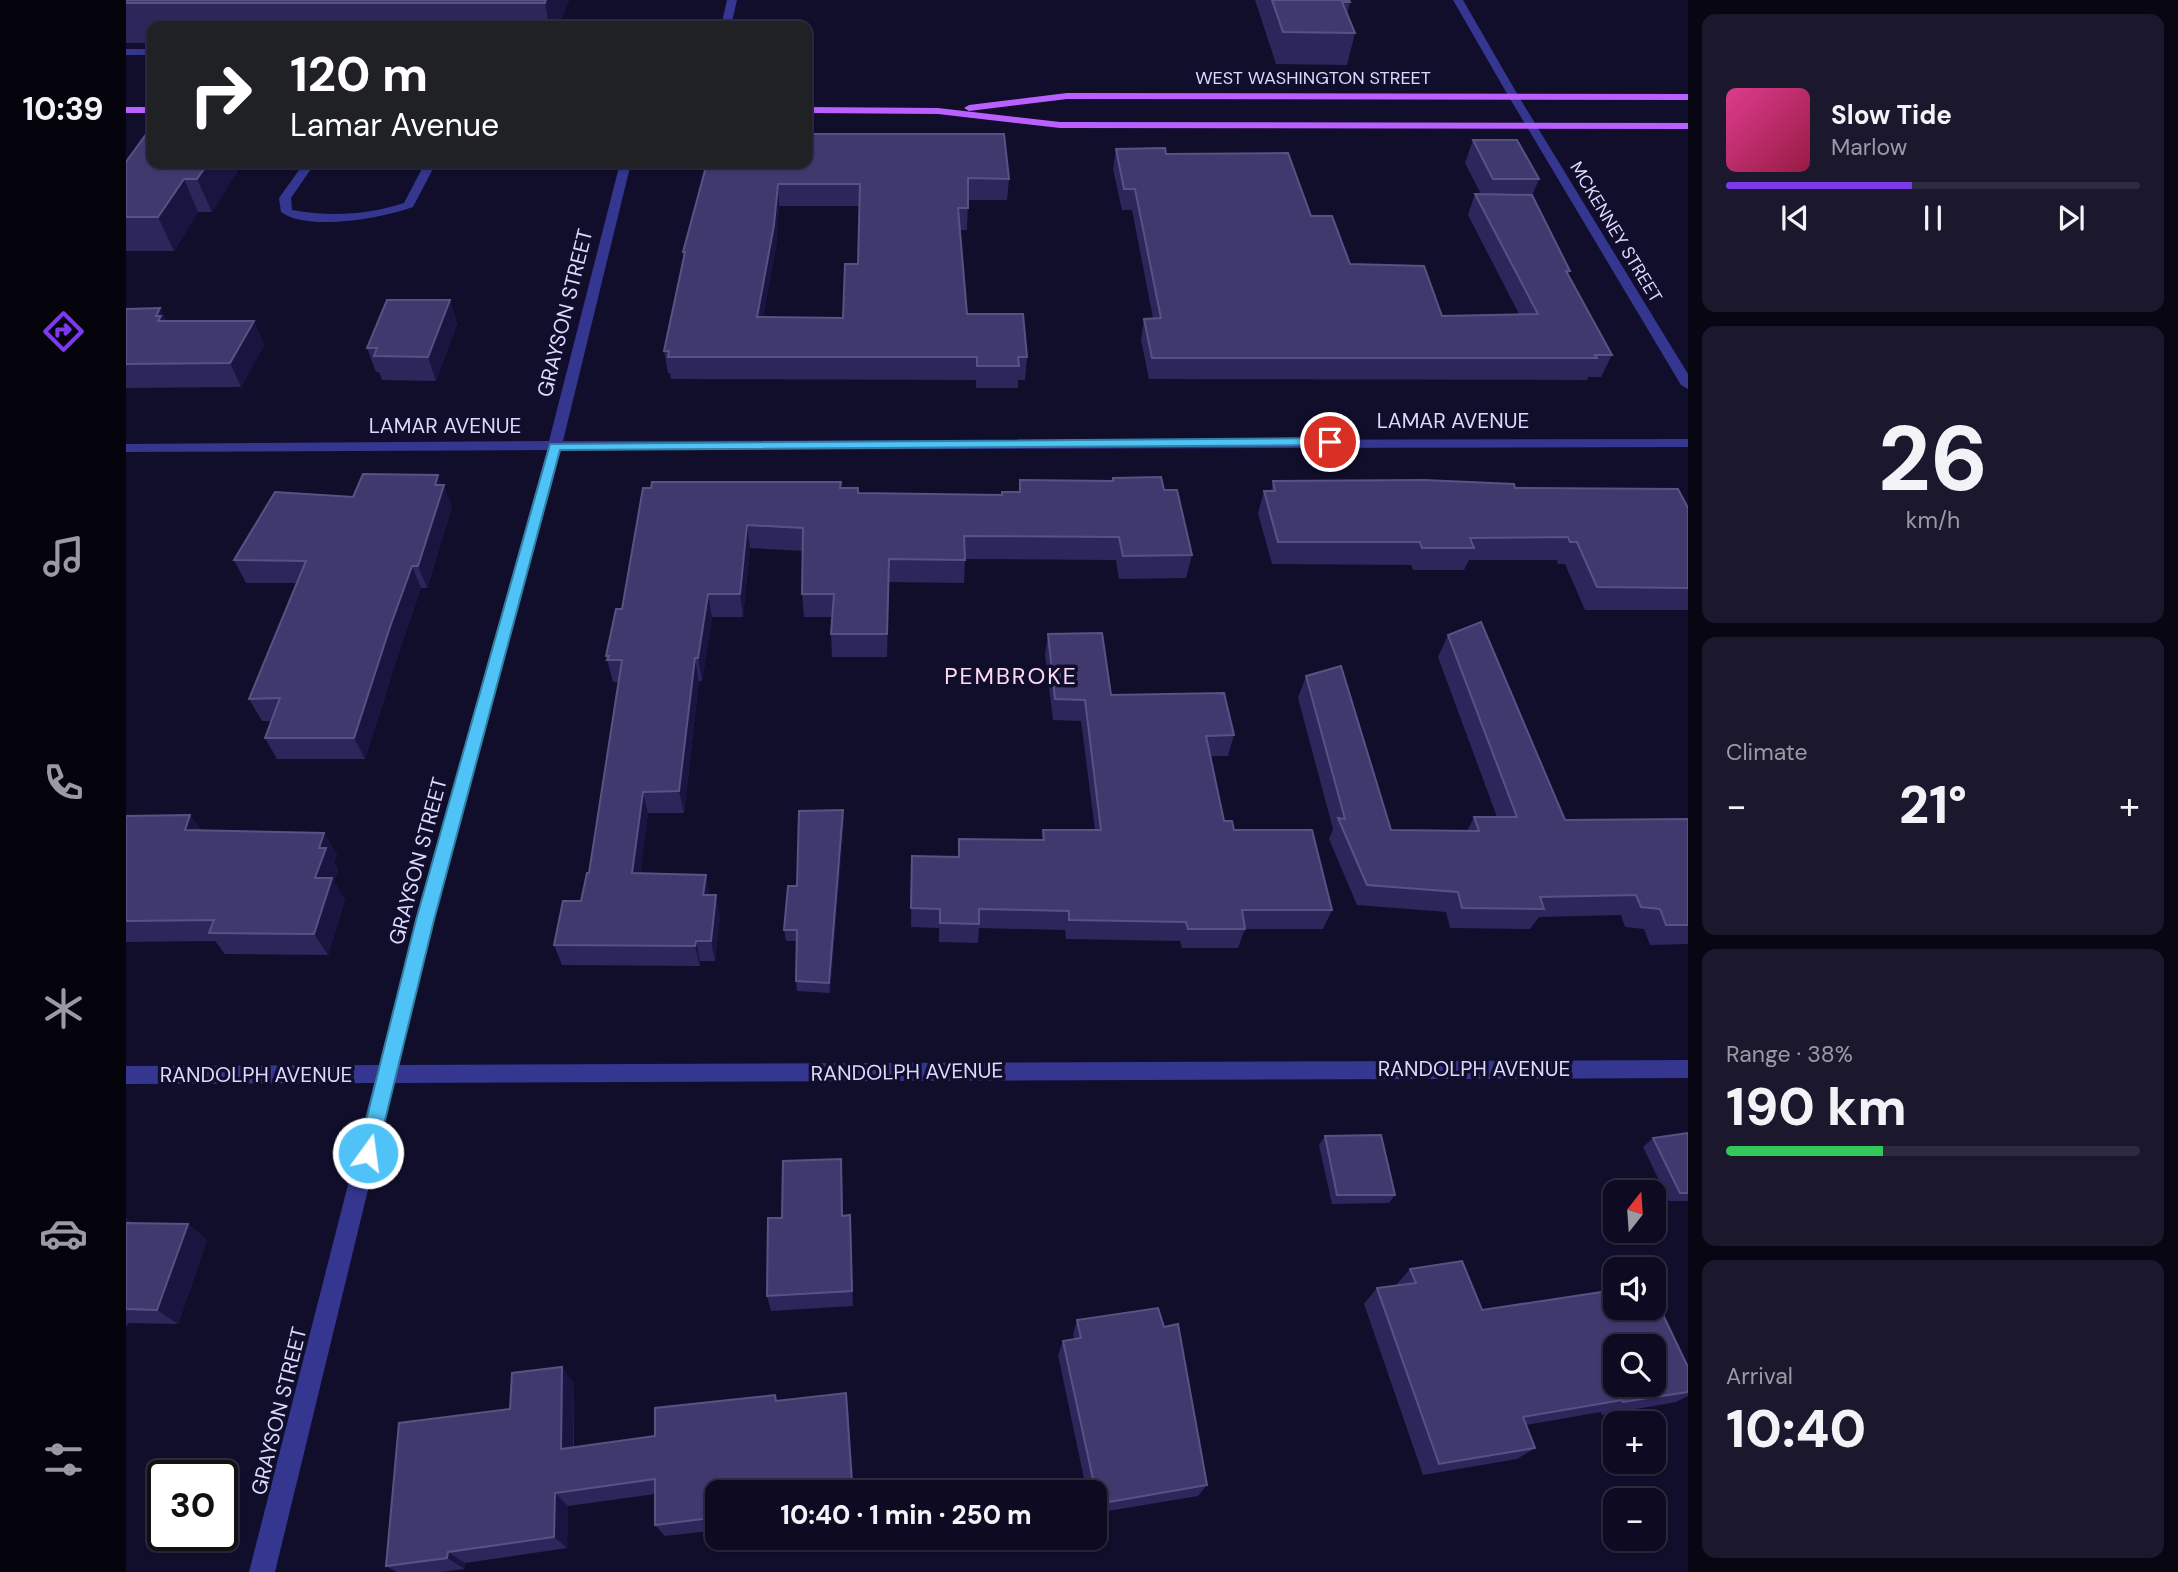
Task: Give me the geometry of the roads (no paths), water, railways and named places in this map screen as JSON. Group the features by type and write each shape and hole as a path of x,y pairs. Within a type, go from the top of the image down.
{"main road":[{"name":"WEST WASHINGTON STREET","path":"938,111 1067,96 1688,97"},
{"path":"126,110 147,110"},
{"name":"WEST WASHINGTON STREET","path":"812,110 938,111 1060,125 1688,126"}],"street":[{"path":"727,21 732,0"},
{"name":"MCKENNEY STREET","path":"1458,0 1688,385"},
{"path":"126,52 147,52"},
{"path":"306,168 285,198 288,212 307,216 360,217 387,214 409,205 428,168"},
{"name":"GRAYSON STREET","path":"262,1572 425,920 554,446 624,168"},
{"name":"LAMAR AVENUE","path":"126,448 1316,442 1688,443"},
{"name":"RANDOLPH AVENUE","path":"126,1075 1688,1069"}],"district":[{"name":"PEMBROKE","path":"1011,676"}]}
